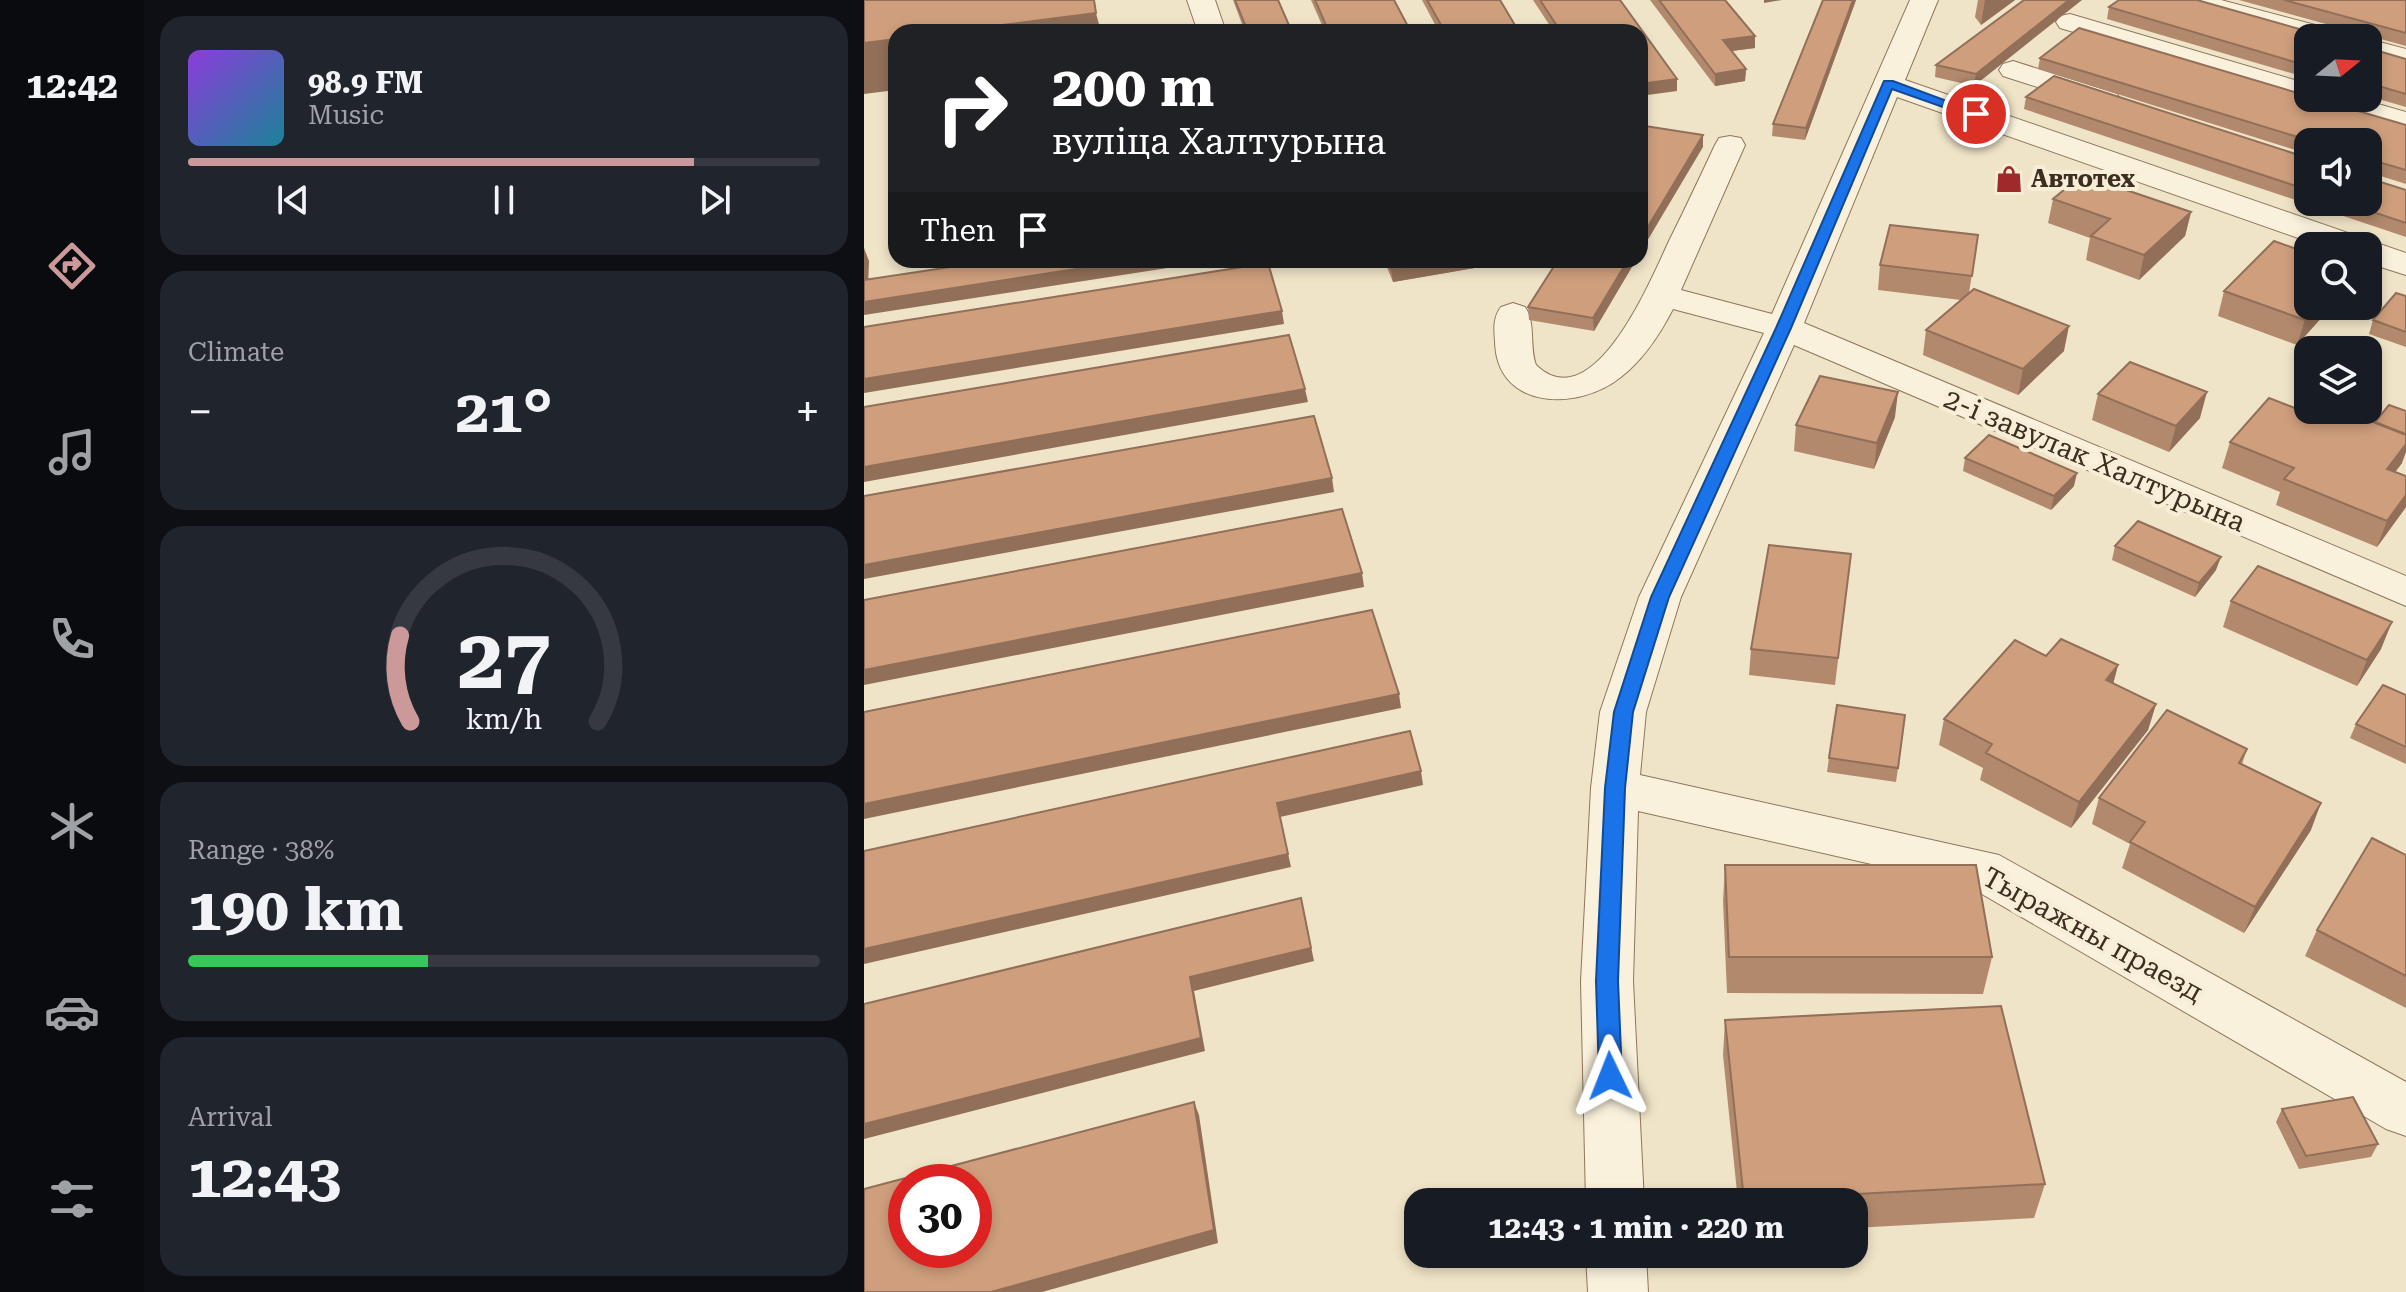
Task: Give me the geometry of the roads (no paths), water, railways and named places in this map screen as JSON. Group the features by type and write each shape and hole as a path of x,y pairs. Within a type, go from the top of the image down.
{"street":[{"path":"1201,0 1209,24"},
{"path":"1614,1188 1607,981 1615,788 1623,712 1660,597 1784,328 1924,0"},
{"path":"2096,0 2013,70 2131,108"},
{"path":"2190,0 2294,28"},
{"path":"2070,22 2294,89"},
{"path":"2382,52 2406,58"},
{"path":"1889,84 2313,232"},
{"path":"2372,112 2406,122"},
{"path":"1513,314 1511,355 1526,380 1546,388 1568,388 1598,378 1637,339 1661,295 1730,145"},
{"path":"2382,256 2406,265"},
{"name":"2-і завулак Халтурына","path":"1661,295 1784,328 2406,592"},
{"name":"Тыражны праезд","path":"1615,788 1981,869 2406,1111"},
{"path":"1617,1268 1618,1292"}],"place":[{"name":"Автотех","path":"2009,179"}]}
